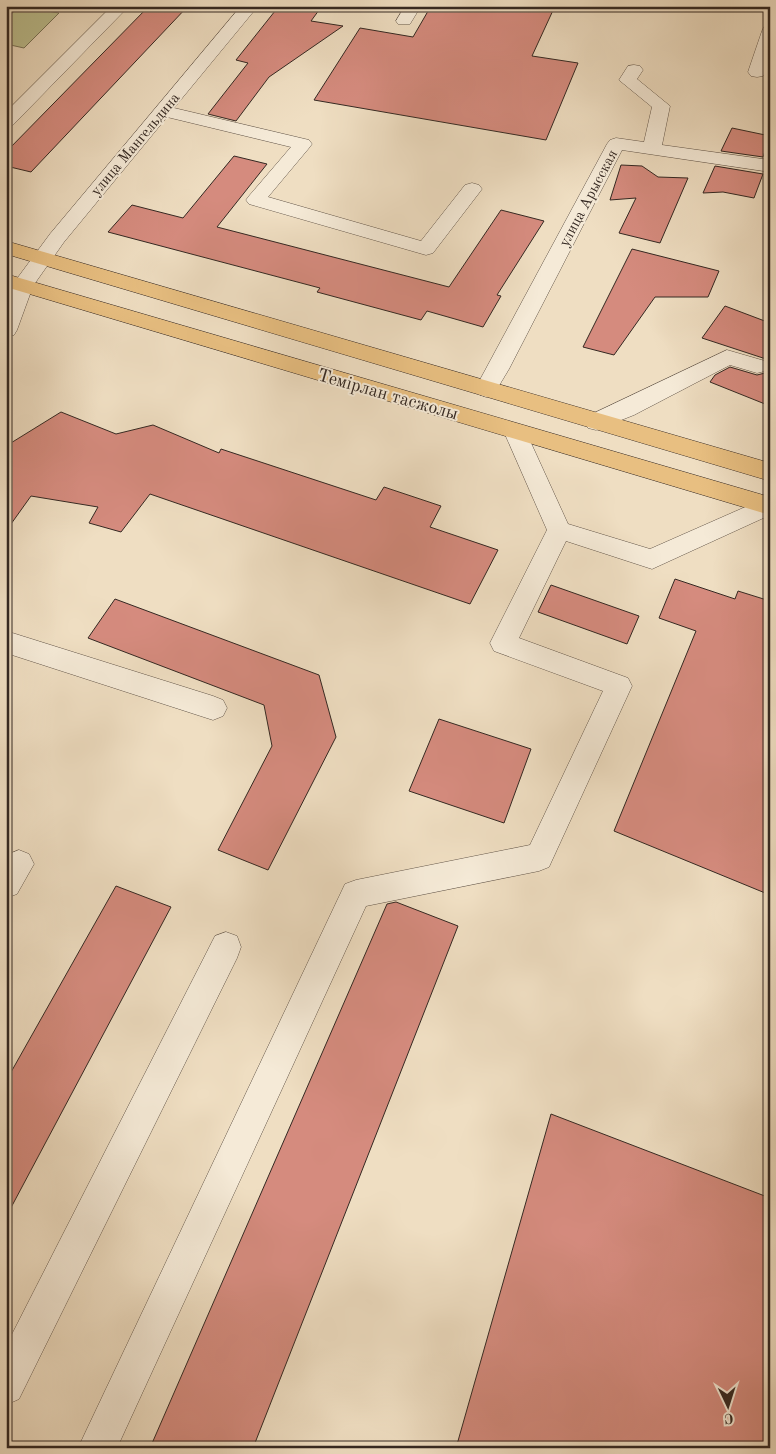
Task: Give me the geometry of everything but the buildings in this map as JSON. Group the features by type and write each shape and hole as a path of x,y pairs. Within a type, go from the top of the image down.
{"main road":[{"name":"Темірлан тасжолы","path":"6,247 770,472"},
{"name":"Темірлан тасжолы","path":"15,283 769,506"}],"street":[{"path":"6,122 121,6"},
{"name":"улица Мангельдина","path":"6,330 15,283 42,257 250,6"},
{"path":"404,20 414,6"},
{"path":"757,72 770,31"},
{"path":"634,70 628,80 661,106 652,149"},
{"path":"163,111 303,144 256,200 426,250 472,189"},
{"name":"улица Арысская","path":"486,389 616,144 770,166"},
{"path":"596,422 626,409 727,357 758,366"},
{"path":"515,432 559,530 652,558 769,506"},
{"path":"97,1448 356,894 539,857 619,686 503,643 559,530"},
{"path":"6,642 213,708"},
{"path":"6,1386 226,947"}],"green space":[{"path":"20,6 59,13 24,48 6,44 6,19"}]}
